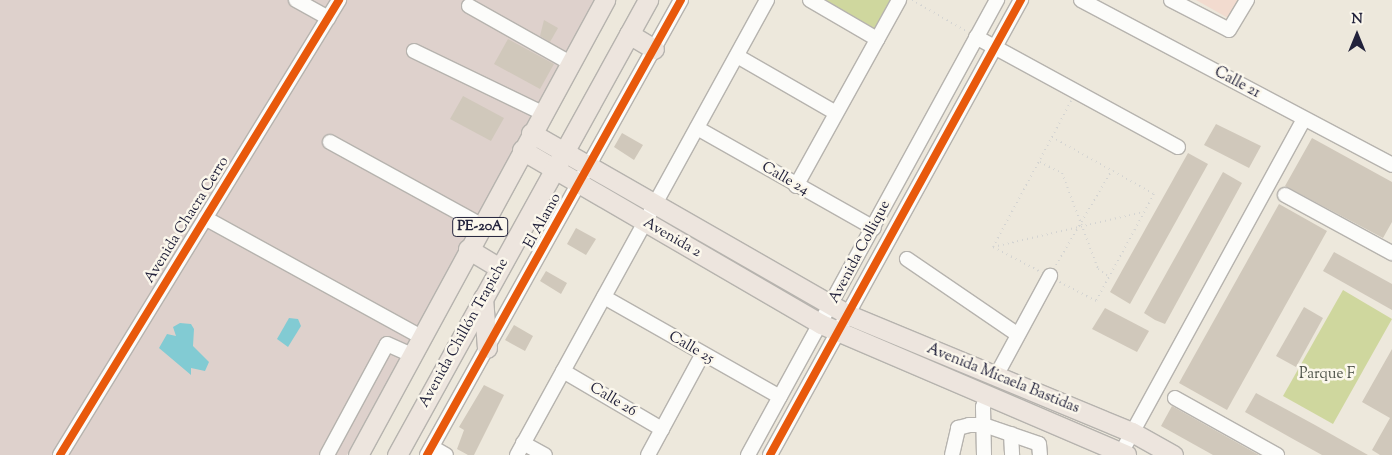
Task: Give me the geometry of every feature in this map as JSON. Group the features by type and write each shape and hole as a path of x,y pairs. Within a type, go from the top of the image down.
{"main road":[{"name":"PE-20A","path":"358,455 412,355 420,336 605,0"},
{"name":"Avenida Chillón Trapiche","path":"397,455 648,0"},
{"path":"629,34 654,49"},
{"name":"Avenida 2","path":"532,134 831,306"},
{"name":"Avenida 2","path":"522,150 821,324"},
{"path":"468,249 500,268"},
{"path":"483,298 487,348"},
{"name":"Avenida Micaela Bastidas","path":"831,306 898,336 1132,432 1173,455"},
{"name":"Avenida Micaela Bastidas","path":"821,324 1123,454"},
{"path":"893,355 890,341 898,336"},
{"path":"987,395 996,376"}],"street":[{"path":"296,0 328,18"},
{"name":"Avenida Chacra Cerro","path":"60,455 339,0"},
{"name":"El Alamo","path":"429,451 580,184 681,0"},
{"path":"545,455 520,449 767,0"},
{"path":"810,0 877,39"},
{"path":"796,186 899,0"},
{"name":"Avenida Collique","path":"748,455 874,228 996,0"},
{"path":"770,455 987,66 1021,0"},
{"name":"Calle 21","path":"1082,0 1392,166"},
{"path":"1171,0 1229,30 1247,0"},
{"path":"469,6 570,63"},
{"path":"973,43 996,46 1075,92 1178,147"},
{"path":"414,51 542,113"},
{"path":"737,56 836,113"},
{"path":"1123,454 1132,432 1304,119"},
{"name":"Calle 24","path":"697,128 796,186 874,228"},
{"path":"330,142 481,226"},
{"path":"1285,195 1392,253"},
{"path":"205,218 420,336"},
{"path":"907,259 1017,334"},
{"path":"996,376 1050,276"},
{"name":"Calle 25","path":"604,297 702,355 780,397"},
{"path":"327,455 387,344 412,355"},
{"path":"648,455 702,355"},
{"name":"Calle 26","path":"563,371 662,429"},
{"path":"984,455 987,395"},
{"path":"1175,398 1277,455"},
{"path":"952,455 958,428 984,425 1040,444 1040,455"},
{"path":"1010,434 1012,455"},
{"path":"429,451 446,455"}],"path":[{"path":"912,0 973,43"},
{"path":"993,247 1040,162 1075,92"},
{"path":"993,247 1096,301 1145,212 1154,194 1052,137"},
{"path":"1040,162 1062,173 1078,224 1098,269 1109,277"},
{"path":"1050,276 1078,224 1112,170"},
{"path":"993,247 1078,224 1145,212"}],"shaded area":[{"path":"0,0 597,0 347,455 0,455"},
{"path":"1196,0 1238,0 1228,18"}],"green space":[{"path":"819,0 892,0 874,32"},
{"name":"Parque F","path":"1343,290 1392,319 1333,424 1283,396"}],"water":[{"path":"289,318 298,319 301,326 288,347 277,339"},
{"path":"180,323 191,324 194,329 193,346 209,362 205,371 191,368 191,375 159,348 167,334 176,336 173,327"}],"building":[{"path":"544,20 558,28 550,42 540,36"},
{"path":"508,39 554,64 540,89 494,64"},
{"path":"463,96 504,118 491,141 450,119"},
{"path":"1216,124 1261,146 1249,168 1204,145"},
{"path":"622,133 643,145 634,160 614,147"},
{"path":"1312,138 1392,182 1392,222 1383,238 1285,186"},
{"path":"1188,153 1208,164 1130,304 1110,292"},
{"path":"1223,172 1242,183 1165,324 1155,320 1144,313"},
{"path":"1279,204 1327,231 1227,410 1179,383"},
{"path":"576,228 596,239 586,255 567,244"},
{"path":"1334,252 1392,284 1392,310 1323,271"},
{"path":"546,271 567,283 561,294 540,281"},
{"path":"1304,307 1323,318 1296,367 1276,356"},
{"path":"1105,308 1149,331 1137,352 1092,329"},
{"path":"514,325 533,336 525,351 505,340"},
{"path":"1392,349 1392,455 1380,455 1372,450 1390,418 1362,402"},
{"path":"484,385 504,395 474,455 468,455 457,449 464,430 459,427"},
{"path":"1256,393 1368,455 1322,455 1293,439 1245,412"},
{"path":"1172,406 1259,455 1213,455 1161,426"}],"cycle path":[{"path":"60,455 339,0"},
{"path":"427,455 681,0"},
{"path":"770,455 1021,0"}]}
